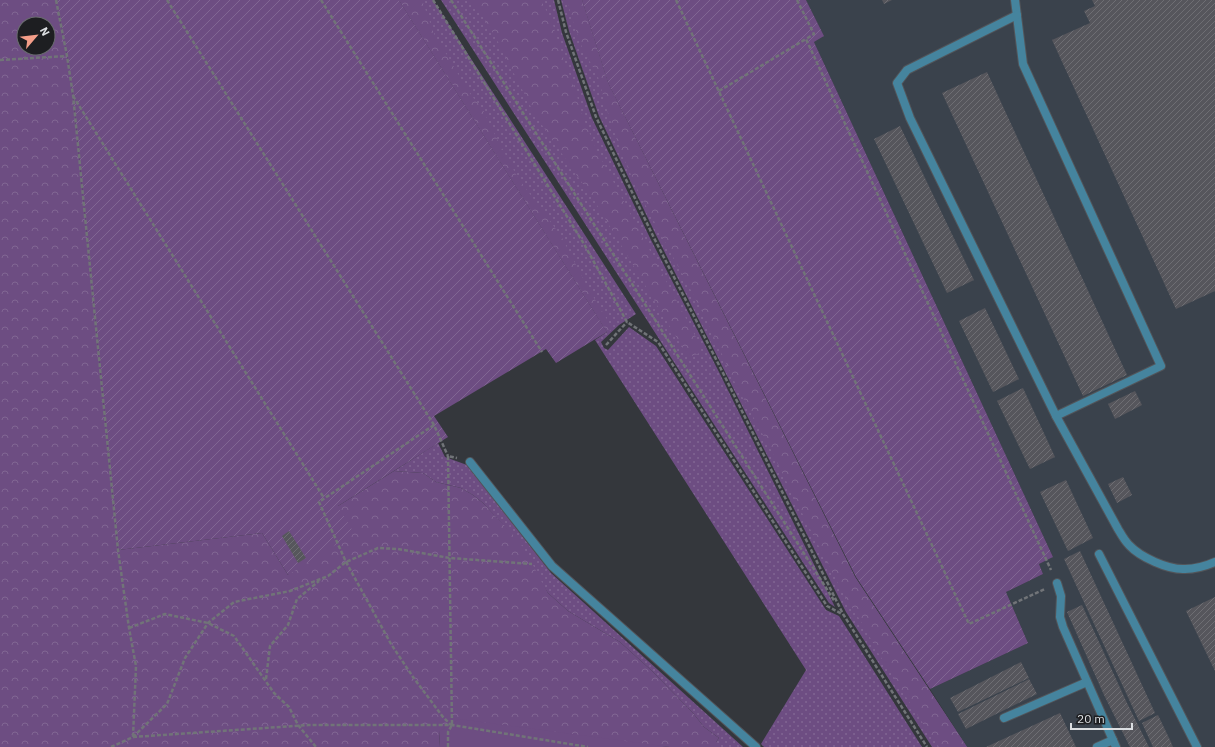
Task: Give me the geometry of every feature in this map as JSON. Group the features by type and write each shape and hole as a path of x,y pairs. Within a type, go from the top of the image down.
{"street":[{"path":"1015,0 1022,64 1161,366 1056,416"},
{"path":"1016,15 907,70 897,83 910,118 1056,416 1118,529 1129,546 1146,558 1165,566 1184,569 1215,562"},
{"path":"470,462 552,566 756,747"},
{"path":"1099,554 1197,747"},
{"path":"1057,584 1062,596 1060,617 1114,743 1097,747"},
{"path":"1004,718 1087,682"}],"path":[{"path":"56,0 73,95 118,550 136,666 133,737"},
{"path":"167,0 434,425 448,456 452,725 448,732 448,747"},
{"path":"321,0 542,352"},
{"path":"433,0 584,244 627,322 658,342 827,606 843,614"},
{"path":"452,0 927,747"},
{"path":"558,0 566,32 596,117 654,238 843,614"},
{"path":"676,0 969,624 1057,584 806,39"},
{"path":"719,91 814,34 797,0"},
{"path":"0,60 67,56"},
{"path":"73,95 324,498"},
{"path":"606,345 627,322"},
{"path":"434,425 319,502 346,562 391,644 413,677 443,717 452,725"},
{"path":"448,456 470,462"},
{"path":"111,747 133,737 167,704 185,658 208,622 234,602 290,592 328,576 346,562 378,548 419,552 450,558 552,566"},
{"path":"266,680 270,646 288,625 297,599 321,579"},
{"path":"129,628 165,614 208,622 234,636 274,693 289,707 298,725 316,747"},
{"path":"133,737 298,725 452,725 588,747"}],"shaded area":[{"path":"806,0 1215,0 1215,747 967,747 930,689 1028,643 1006,592 1043,574 1039,564 1053,557 814,42 824,36"}],"green space":[{"path":"0,0 56,0 73,95 118,550 262,533 288,575 338,506 394,471 423,473 436,482 461,488 483,503 521,543 548,593 568,611 620,642 652,671 693,713 704,727 719,738 716,742 716,747 670,747 440,731 439,747 0,747"},
{"path":"56,0 399,0 607,332 556,363 546,349 434,416 448,437 338,506 354,533 288,575 262,533 118,550 73,95"},
{"path":"399,0 433,0 636,314 619,325 601,342 604,348 608,350 629,327 656,346 826,610 839,616 922,747 764,747 761,744 806,670 595,340 607,332"},
{"path":"399,0 422,0 436,39 468,91 483,110 518,178 561,236 588,288 608,321 611,330 607,332"},
{"path":"441,0 554,0 562,33 592,118 651,240 719,372 835,607 829,603"},
{"path":"470,0 541,0 552,22 582,115 598,153 699,343 699,353 694,356 688,355 684,350 594,200 535,115 496,38"},
{"path":"561,0 582,0 608,83 855,577 967,747 932,747 846,612 656,235 599,116 569,31"},
{"path":"567,0 582,0 608,83 855,577 967,747 939,747 877,651 865,628 843,593 768,444 737,387 704,315 638,191 621,152 598,77 582,47"},
{"path":"582,0 806,0 824,36 814,42 1053,557 1039,564 1043,574 1006,592 1028,643 930,689 856,577 608,83"},
{"path":"438,443 445,457 467,465 551,573 743,747 716,747 716,742 719,738 704,727 693,713 652,671 620,642 568,611 548,593 507,529 483,503 473,495 461,488 436,482 423,473 394,471"},
{"path":"459,719 670,747 439,747 440,731"}],"building":[{"path":"882,0 892,0 884,4"},
{"path":"1092,0 1215,0 1215,291 1176,309 1052,40 1090,23 1084,11 1095,6"},
{"path":"987,72 1127,375 1083,396 942,93"},
{"path":"900,126 974,280 947,293 874,139"},
{"path":"985,308 1019,379 993,392 959,321"},
{"path":"1023,388 1055,457 1030,469 997,401"},
{"path":"1135,391 1142,405 1115,419 1108,404"},
{"path":"1123,477 1132,495 1117,503 1108,484"},
{"path":"1066,480 1093,538 1068,551 1040,492"},
{"path":"289,531 306,558 298,563 282,536"},
{"path":"1080,551 1155,713 1139,721 1064,559"},
{"path":"1215,597 1215,671 1186,611"},
{"path":"1082,605 1149,747 1130,747 1104,695 1067,612"},
{"path":"1021,662 1029,678 958,712 950,698"},
{"path":"1029,679 1037,694 966,729 958,714"},
{"path":"1060,713 1076,747 986,747"},
{"path":"1158,715 1173,747 1153,747 1142,723"}]}
